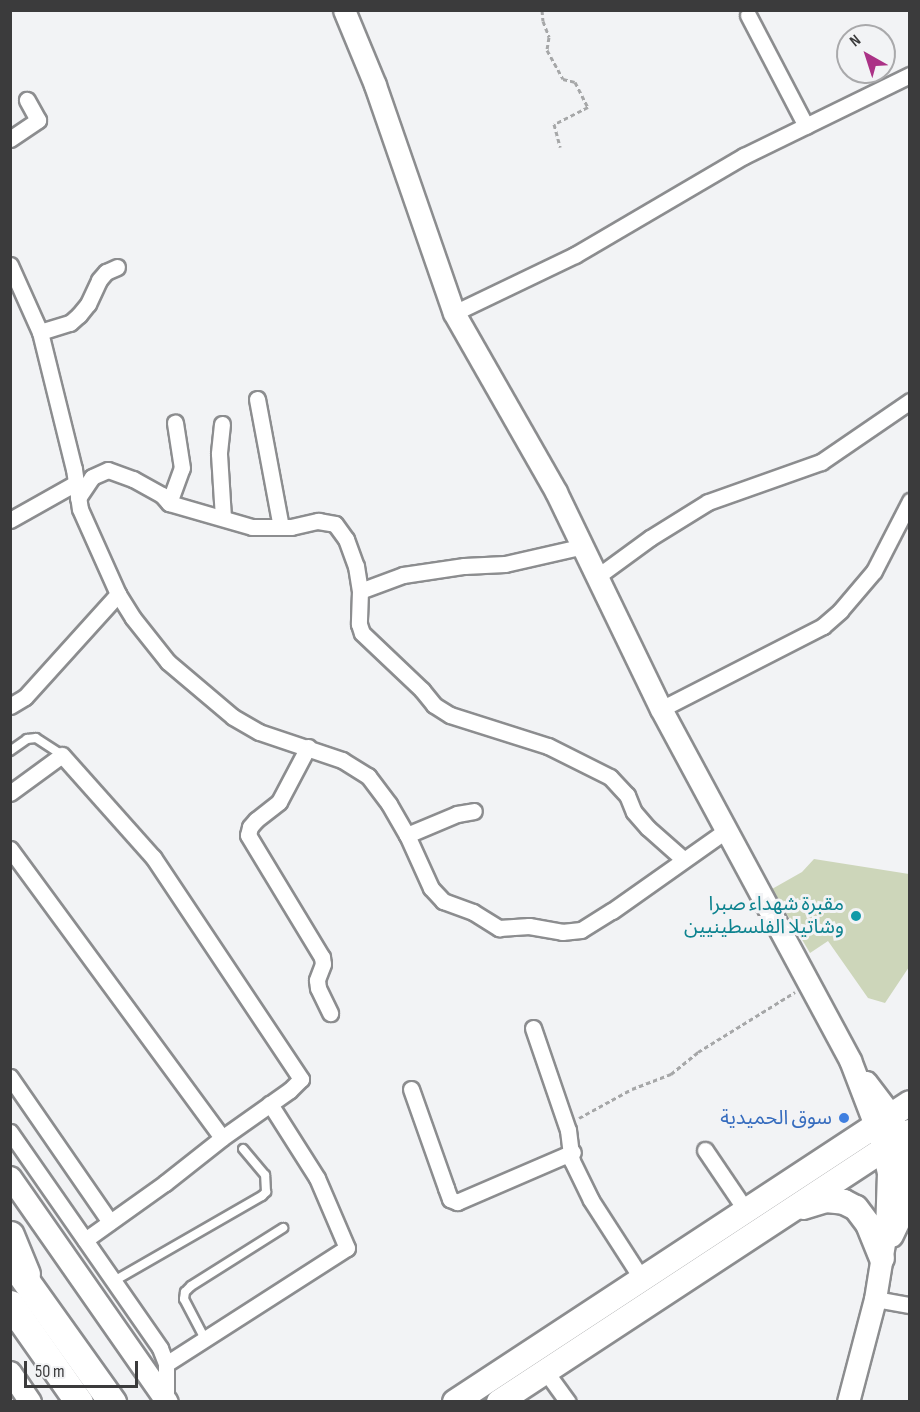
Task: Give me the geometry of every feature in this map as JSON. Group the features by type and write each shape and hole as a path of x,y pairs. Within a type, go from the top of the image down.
{"highway":[{"path":"10,1235 16,1302 112,1401"},
{"path":"10,1259 16,1302 79,1401"}],"main road":[{"path":"454,1401 892,1115"},
{"path":"499,1401 898,1139"},
{"path":"891,1235 909,1195"},
{"path":"783,1214 826,1200 851,1205 868,1224 881,1264"}],"street":[{"path":"344,10 375,85 454,313 584,546 661,709 850,1060 892,1115 903,1153 903,1184 891,1235 881,1264"},
{"path":"748,15 807,126"},
{"path":"454,313 574,255 744,156 909,75"},
{"path":"10,139 38,120 27,100"},
{"path":"10,265 40,332 80,508 118,594 155,649 209,699 259,732 342,760 368,776 380,790 407,836 431,888 443,902 473,912 499,928 529,927 562,932 581,930 612,911 682,859 726,830"},
{"path":"40,332 70,323 88,304 106,272 117,267"},
{"path":"256,399 281,527"},
{"path":"598,576 650,538 708,502 821,462 909,400"},
{"path":"170,503 182,468 175,423"},
{"path":"222,424 219,454 222,518"},
{"path":"10,520 77,490 92,477 108,470 133,479 162,495 170,503 252,527 281,527 318,521 335,524 349,546 360,591 362,633 422,690 434,705 450,715 548,747 610,777 627,795 634,812 648,828 682,859"},
{"path":"661,709 823,626 840,611 874,571 909,501"},
{"path":"360,591 403,575 473,565 505,564 584,546"},
{"path":"10,706 26,698 118,594"},
{"path":"308,747 279,802 256,820 250,827 248,836 322,957 318,988 330,1013"},
{"path":"10,793 62,755 153,857 301,1079 85,1240"},
{"path":"407,836 457,814 474,811"},
{"path":"10,849 222,1138"},
{"path":"533,1028 565,1121 573,1152 572,1161 591,1200 642,1279"},
{"path":"10,1077 110,1222"},
{"path":"411,1089 450,1199 457,1202 573,1152"},
{"path":"166,1364 347,1248 317,1178 270,1104"},
{"path":"10,1132 153,1336 166,1364 166,1401"},
{"path":"848,1401 875,1299 881,1264 888,1184 898,1139"},
{"path":"705,1150 745,1209"},
{"path":"10,1177 166,1401"},
{"path":"875,1299 909,1305"},
{"path":"10,1372 30,1401"},
{"path":"546,1372 568,1401"}],"lane":[{"path":"10,751 27,739 36,738 62,755"},
{"path":"114,1281 266,1192 265,1175 243,1149"},
{"path":"205,1339 183,1299 185,1293 191,1286 283,1228"}],"path":[{"path":"542,10 549,37 547,50 563,79 575,82 588,107 554,124 560,147"},
{"path":"565,1121 578,1118 632,1089 670,1074 698,1052 810,983"}],"green space":[{"path":"814,859 909,874 909,967 885,1003 868,998 828,941 810,953 772,889 802,872"}],"place":[{"name":"مقبرة شهداء صبرا وشاتيلا الفلسطينيين","path":"856,916"},
{"name":"سوق الحمیدیة","path":"844,1118"}]}
